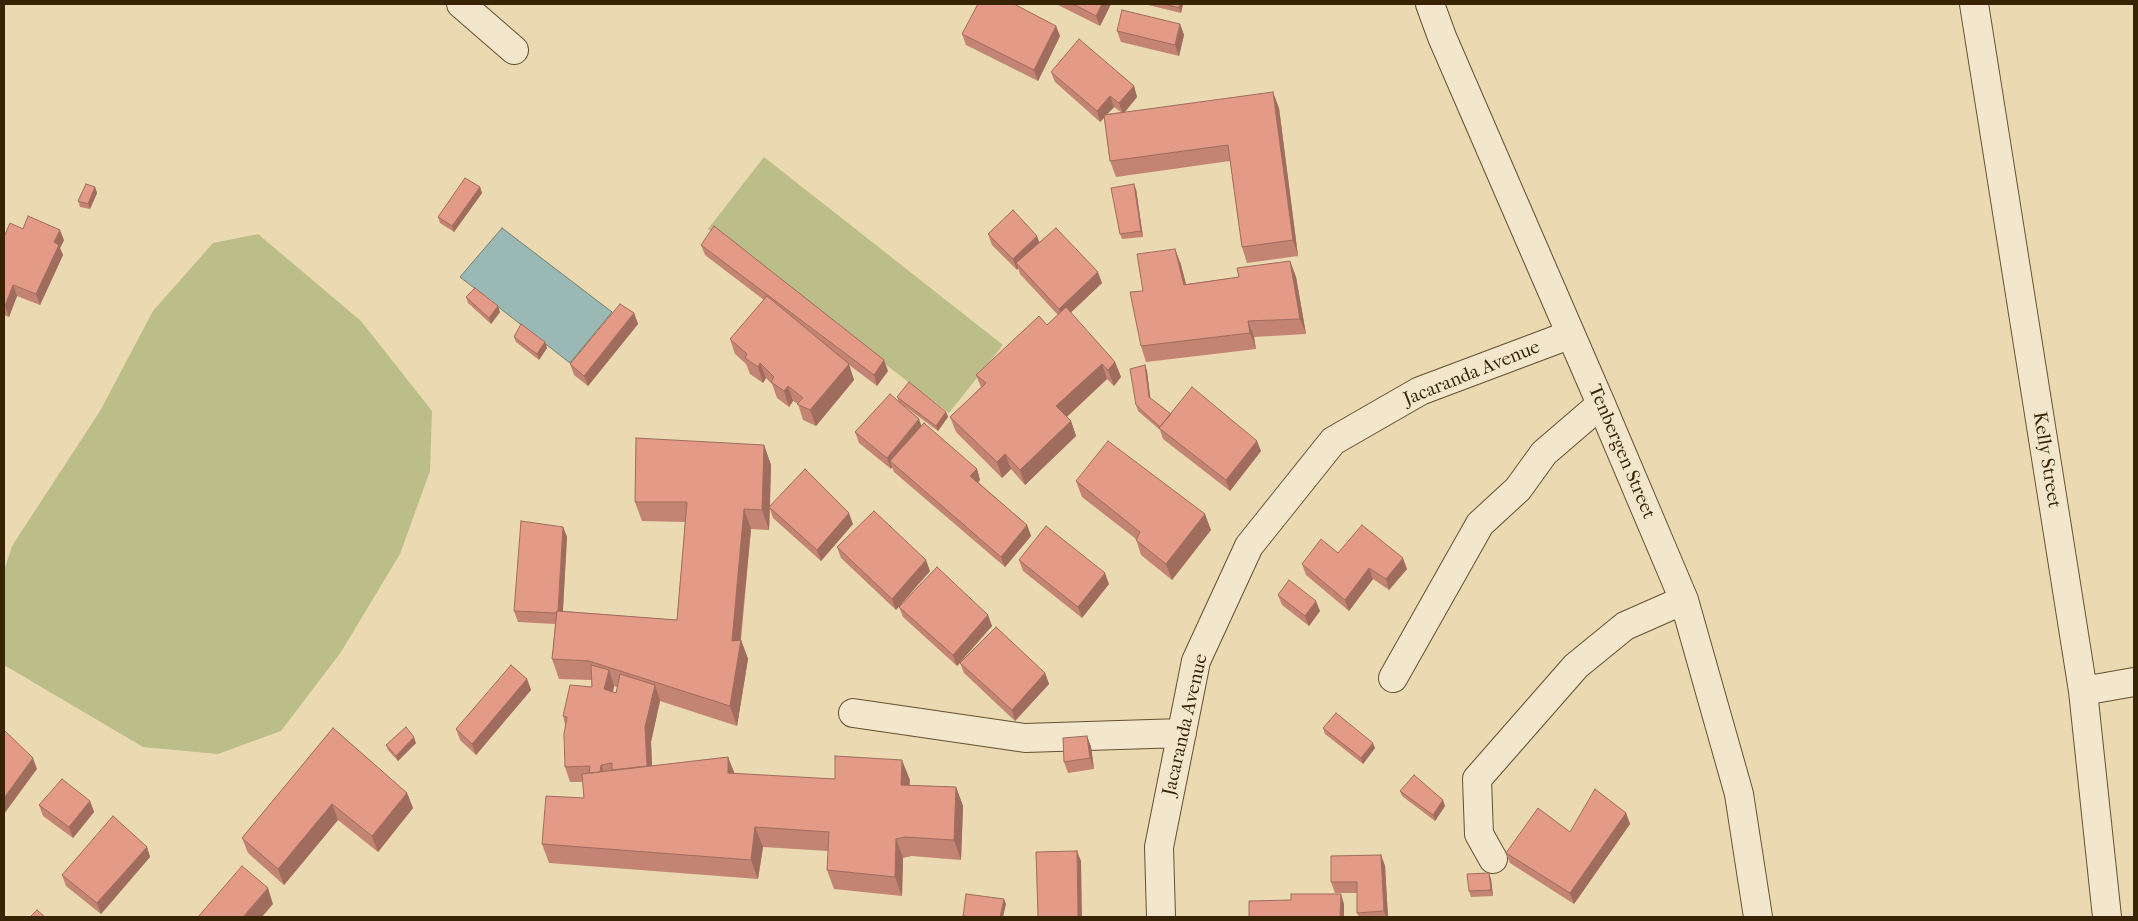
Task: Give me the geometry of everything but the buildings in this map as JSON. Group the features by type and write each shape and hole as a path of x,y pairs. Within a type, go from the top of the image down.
{"street":[{"path":"461,4 514,50"},
{"name":"Tenbergen Street","path":"1430,4 1442,37 1684,600 1739,794 1758,917"},
{"name":"Kelly Street","path":"1974,4 2082,691 2107,917"},
{"name":"Jacaranda Avenue","path":"1160,917 1159,847 1196,661 1249,546 1333,441 1420,390 1570,335"},
{"path":"1393,678 1480,524 1518,489 1544,453 1601,404"},
{"path":"1493,859 1479,834 1477,779 1576,666 1625,626 1684,600"},
{"path":"2082,691 2134,682"},
{"path":"853,713 1025,738 1182,733"}],"green space":[{"path":"764,157 1003,345 949,413 708,229"},
{"path":"258,234 361,321 432,411 430,471 400,554 341,652 281,731 218,754 143,747 4,665 4,571 12,546 100,411 153,311 213,243"}],"water":[{"path":"502,228 612,312 570,363 460,277"}]}
